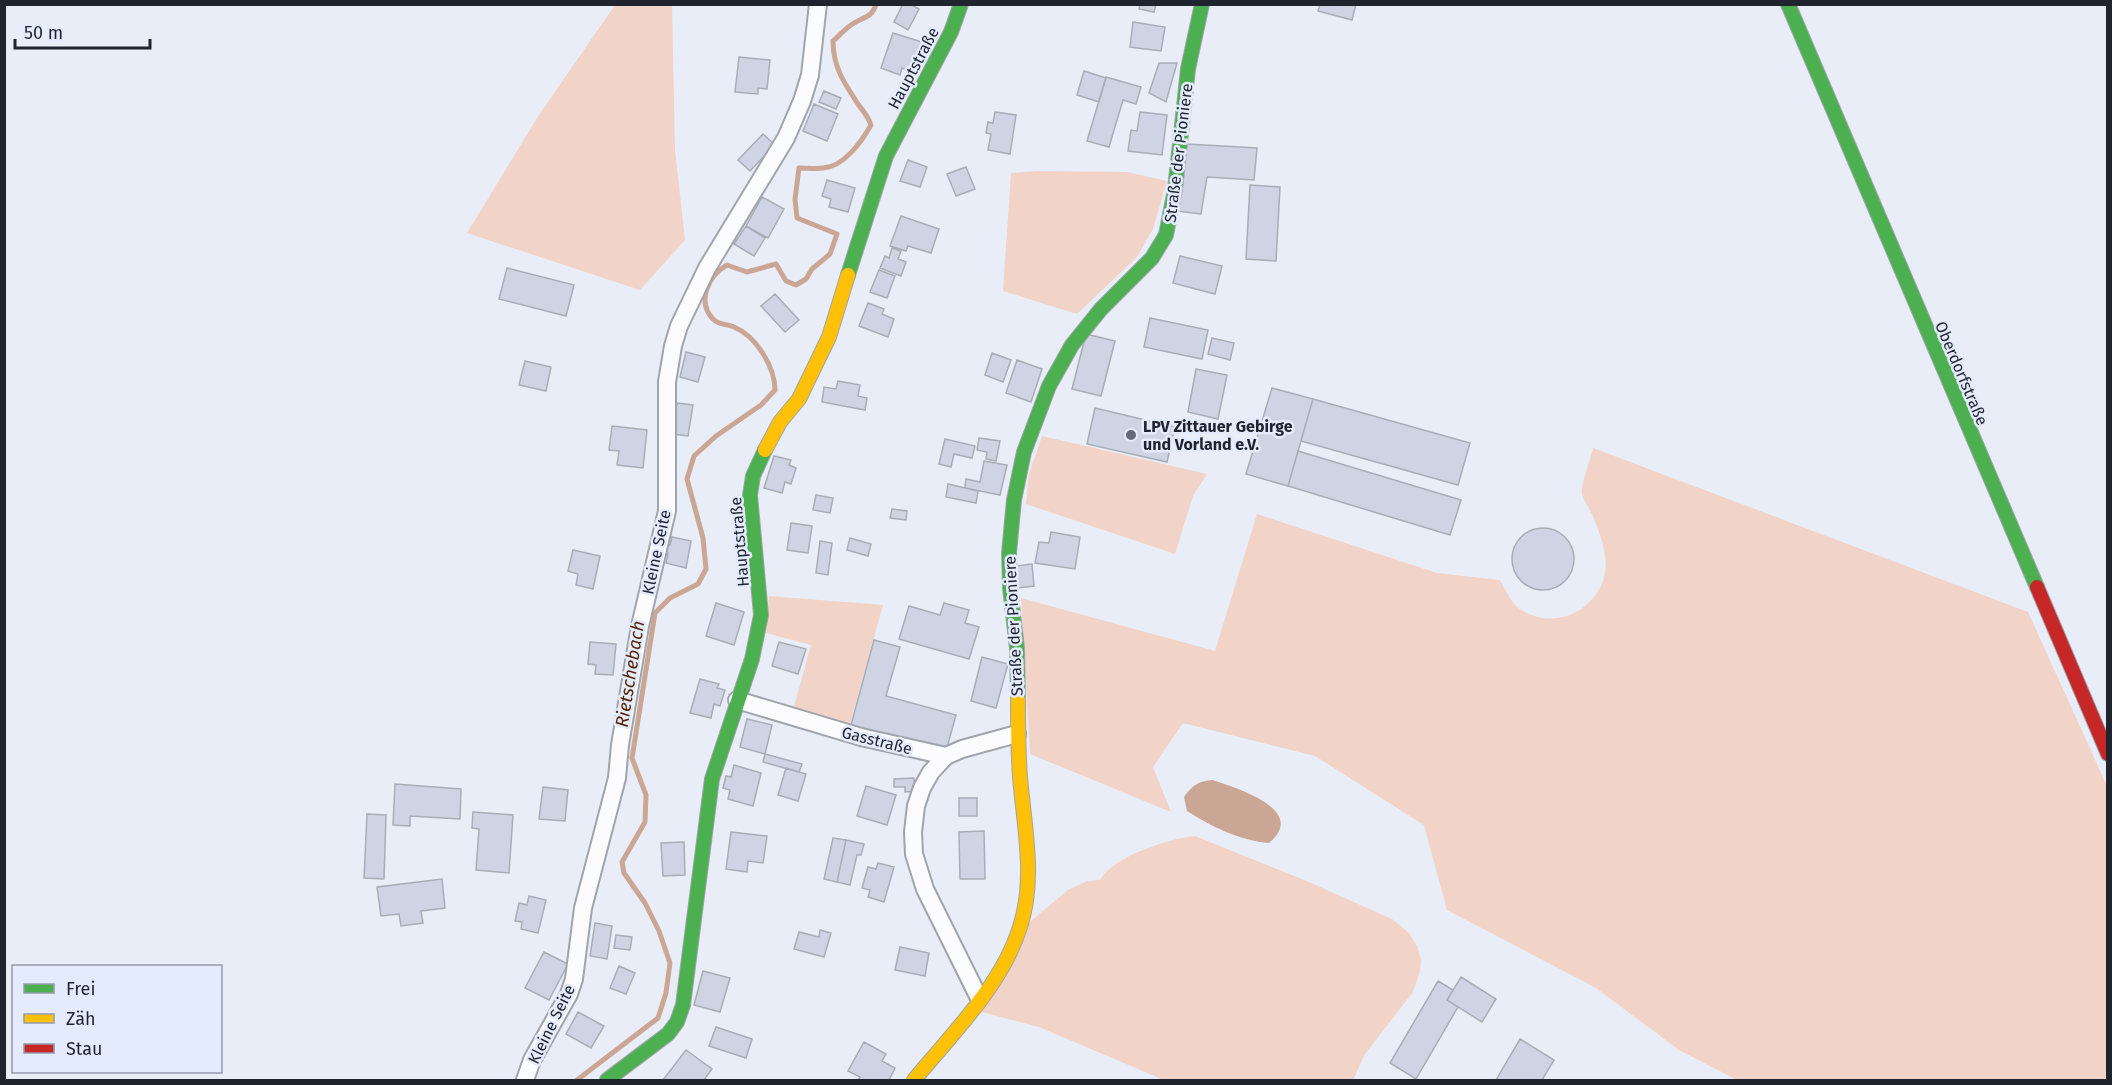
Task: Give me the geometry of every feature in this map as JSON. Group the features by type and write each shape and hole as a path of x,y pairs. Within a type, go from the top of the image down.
{"street":[{"name":"Kleine Seite","path":"525,1080 532,1060 569,994 574,979 583,908 616,778 640,626 667,511 667,382 673,346 679,326 707,268 786,138 802,101 810,75 818,4"},
{"name":"Hauptstraße","path":"607,1080 655,1046 677,1022 682,1005 712,779 758,638 761,615 750,495 753,476 780,422 800,399 829,337 886,156 951,32 962,4"},
{"name":"Straße der Pioniere","path":"914,1080 979,998 1012,948 1022,924 1028,871 1017,734 1017,646 1009,580 1009,550 1015,496 1023,458 1035,419 1060,363 1071,345 1100,310 1156,252 1164,240 1170,224 1178,175 1183,105 1202,4"},
{"name":"Oberdorfstraße","path":"1788,4 2108,754"},
{"name":"Gasstraße","path":"737,700 861,736 946,756"},
{"path":"979,998 924,889 914,854 913,832 916,806 931,772 946,756 962,749 1017,734"}],"shaded area":[{"path":"615,5 672,5 675,150 685,240 640,290 467,233 539,115"},
{"path":"1127,172 1167,181 1153,229 1137,257 1077,314 1003,291 1011,173"},
{"path":"1042,436 1207,474 1193,496 1175,554 1026,504 1029,474"},
{"path":"1593,448 2028,612 2107,786 2107,1080 1737,1080 1679,1050 1596,988 1447,910 1424,825 1315,756 1183,723 1153,767 1171,812 1030,754 1021,598 1215,651 1257,514 1437,573 1500,580 1514,604 1523,612 1550,619 1563,617 1585,606 1602,585 1605,574 1606,562 1601,539 1582,493"},
{"path":"769,596 883,605 848,731 792,714 811,645 766,633"},
{"path":"1213,780 1265,802 1275,811 1280,820 1279,831 1269,843 1226,832 1187,811 1184,797 1187,793 1203,781"},
{"path":"1195,836 1309,882 1392,919 1409,933 1417,946 1421,960 1413,992 1365,1054 1353,1080 1164,1080 1039,1027 977,1011 1026,925 1068,890 1087,881 1100,880 1117,863 1143,850"}],"building":[{"path":"903,4 910,4 919,9 908,30 894,22"},
{"path":"1140,4 1156,4 1154,12 1139,9"},
{"path":"1320,4 1356,4 1352,20 1318,11"},
{"path":"1133,22 1165,27 1161,51 1130,47"},
{"path":"893,33 925,43 915,72 902,68 900,75 881,68"},
{"path":"739,57 770,60 767,89 758,88 758,94 735,92"},
{"path":"1159,63 1177,63 1166,102 1149,93"},
{"path":"1084,71 1106,78 1099,102 1077,95"},
{"path":"1106,77 1141,87 1136,104 1123,100 1109,147 1087,141"},
{"path":"824,91 841,98 836,109 819,102"},
{"path":"814,104 838,114 827,141 803,131"},
{"path":"995,112 1016,115 1010,154 988,150 991,134 986,133 988,122 993,123"},
{"path":"1140,112 1167,115 1162,155 1128,151 1131,130 1137,131"},
{"path":"763,134 775,145 750,171 738,160"},
{"path":"1187,144 1257,148 1254,180 1207,177 1201,214 1177,211"},
{"path":"908,160 927,167 920,187 900,181"},
{"path":"966,167 975,189 956,196 947,174"},
{"path":"827,180 855,188 848,212 829,207 831,199 822,196"},
{"path":"1250,185 1280,187 1276,261 1246,259"},
{"path":"762,197 784,209 768,238 746,226"},
{"path":"901,216 939,229 931,253 908,246 906,251 890,246"},
{"path":"746,226 765,238 754,256 734,244"},
{"path":"892,248 901,251 898,259 906,262 901,276 880,268 885,256 889,258"},
{"path":"1180,256 1222,266 1215,294 1173,283"},
{"path":"507,268 574,285 566,316 499,299"},
{"path":"879,270 895,276 887,298 870,292"},
{"path":"775,294 799,320 785,332 761,306"},
{"path":"868,303 884,309 882,314 894,319 888,337 859,326"},
{"path":"1150,318 1208,330 1202,359 1144,347"},
{"path":"1086,334 1115,341 1101,396 1072,389"},
{"path":"1212,338 1234,343 1230,360 1208,354"},
{"path":"686,352 705,357 698,382 680,377"},
{"path":"992,353 1011,360 1003,382 985,375"},
{"path":"1017,360 1042,369 1031,402 1006,393"},
{"path":"525,361 551,367 546,391 519,385"},
{"path":"1196,369 1227,375 1218,419 1188,412"},
{"path":"838,381 860,385 858,396 867,398 865,410 822,402 824,387 836,389"},
{"path":"1272,388 1313,399 1288,486 1246,474"},
{"path":"1313,399 1470,443 1458,485 1301,441"},
{"path":"677,403 693,405 688,436 672,434"},
{"name":"LPV Zittauer Gebirge und Vorland e.V.","path":"1095,408 1175,427 1167,462 1087,444"},
{"path":"612,426 647,430 643,468 617,465 619,451 609,450"},
{"path":"979,438 1000,441 996,461 986,459 987,452 977,450"},
{"path":"945,439 975,446 972,458 954,454 951,467 939,464"},
{"path":"1298,451 1461,500 1450,535 1288,486"},
{"path":"774,456 791,460 789,465 796,468 791,484 785,482 782,493 764,488"},
{"path":"984,461 1007,465 1000,495 965,488 966,479 980,482"},
{"path":"948,484 978,491 976,503 946,497"},
{"path":"816,495 833,498 830,513 813,510"},
{"path":"892,509 907,511 906,520 890,518"},
{"path":"791,523 812,526 808,553 787,550"},
{"path":"1537,528 1549,528 1565,537 1572,547 1574,559 1572,571 1565,581 1549,590 1537,590 1526,585 1517,576 1512,565 1512,553 1517,542 1526,533"},
{"path":"1051,532 1080,537 1075,569 1035,563 1039,542 1049,543"},
{"path":"672,537 691,541 686,568 666,563 668,553 663,552 665,544 670,545"},
{"path":"850,538 871,544 868,556 847,550"},
{"path":"820,541 832,543 828,575 816,573"},
{"path":"573,550 600,556 593,589 576,585 578,574 568,571"},
{"path":"1032,564 1034,586 1018,588 1015,566"},
{"path":"716,603 744,612 734,645 706,636"},
{"path":"944,603 969,610 965,623 979,627 969,659 899,639 909,606 940,615"},
{"path":"874,640 900,647 886,696 956,715 946,751 851,725"},
{"path":"590,642 616,644 613,675 595,674 596,665 588,664"},
{"path":"779,642 806,649 798,674 772,666"},
{"path":"982,657 1008,664 996,708 971,701"},
{"path":"700,679 719,684 717,688 725,690 720,706 714,704 711,718 690,713"},
{"path":"747,719 772,725 765,754 740,747"},
{"path":"765,754 802,764 799,772 763,762"},
{"path":"734,765 761,773 753,806 728,799 730,790 723,788 726,776 731,777"},
{"path":"786,768 806,774 798,801 778,795"},
{"path":"914,778 915,791 905,792 905,787 894,787 894,779"},
{"path":"395,784 461,789 460,819 410,816 410,826 393,825"},
{"path":"866,786 896,795 887,825 857,816"},
{"path":"543,787 568,790 565,821 539,819"},
{"path":"959,798 977,798 977,816 959,816"},
{"path":"473,812 513,815 509,873 476,870 479,829 472,828"},
{"path":"367,814 386,815 384,879 364,878"},
{"path":"984,831 985,879 960,879 959,832"},
{"path":"731,832 767,836 763,863 748,861 747,872 726,869"},
{"path":"833,838 846,840 837,882 824,879"},
{"path":"846,840 864,844 861,855 857,855 850,885 837,882"},
{"path":"684,842 685,875 663,876 661,843"},
{"path":"878,863 894,867 884,902 868,897 870,890 862,888 868,867 876,869"},
{"path":"442,879 445,908 421,911 423,923 401,926 399,914 381,916 377,887"},
{"path":"529,896 546,900 538,933 521,929 522,922 515,921 519,903 527,905"},
{"path":"595,923 612,926 607,959 590,956"},
{"path":"820,930 831,933 824,957 794,949 799,932 819,937"},
{"path":"616,935 632,937 630,950 614,948"},
{"path":"900,947 929,953 925,976 895,970"},
{"path":"544,952 568,964 549,1000 525,988"},
{"path":"619,966 635,973 626,994 610,988"},
{"path":"703,971 730,978 720,1012 694,1005"},
{"path":"1461,977 1496,999 1482,1022 1447,1000"},
{"path":"1438,981 1453,990 1447,1000 1458,1007 1416,1079 1390,1063"},
{"path":"578,1012 604,1026 591,1048 566,1034"},
{"path":"716,1027 752,1039 746,1058 709,1046"},
{"path":"1520,1039 1554,1060 1542,1080 1496,1080"},
{"path":"864,1042 886,1054 882,1061 895,1068 889,1080 858,1080 860,1077 848,1071"},
{"path":"686,1050 712,1069 704,1080 663,1080"}],"waterway":[{"name":"Rietschebach","path":"577,1080 658,1018 666,993 670,963 659,931 645,903 624,873 622,862 645,822 646,795 632,758 655,613 670,598 698,584 706,569 703,538 687,479 694,456 716,436 761,405 775,390 772,372 757,345 742,331 721,324 708,312 705,304 707,289 715,275 727,265 747,272 776,264 786,281 796,285 806,279 812,269 830,254 837,234 797,218 795,199 799,168 831,167 838,163 857,145 871,125 840,74 833,41 851,25 869,15 876,4"}],"traffic: fast":[{"path":"848,275 886,156 951,32 961,4"},
{"path":"1018,699 1017,648 1010,588 1009,553 1014,500 1024,452 1049,386 1072,345 1101,309 1152,258 1166,235 1175,189 1188,69 1202,4"},
{"path":"1788,4 2037,587"},
{"path":"607,1080 668,1034 677,1022 683,1005 712,779 752,659 761,615 750,495 753,476 765,450"}],"traffic: slow":[{"path":"765,450 780,422 799,399 829,337 848,275"},
{"path":"914,1080 989,989 1012,948 1020,927 1027,890 1028,852 1019,767 1018,699"}],"traffic: jam":[{"path":"2037,587 2108,754"}],"place":[{"name":"LPV Zittauer Gebirge und Vorland e.V.","path":"1131,435"}]}
